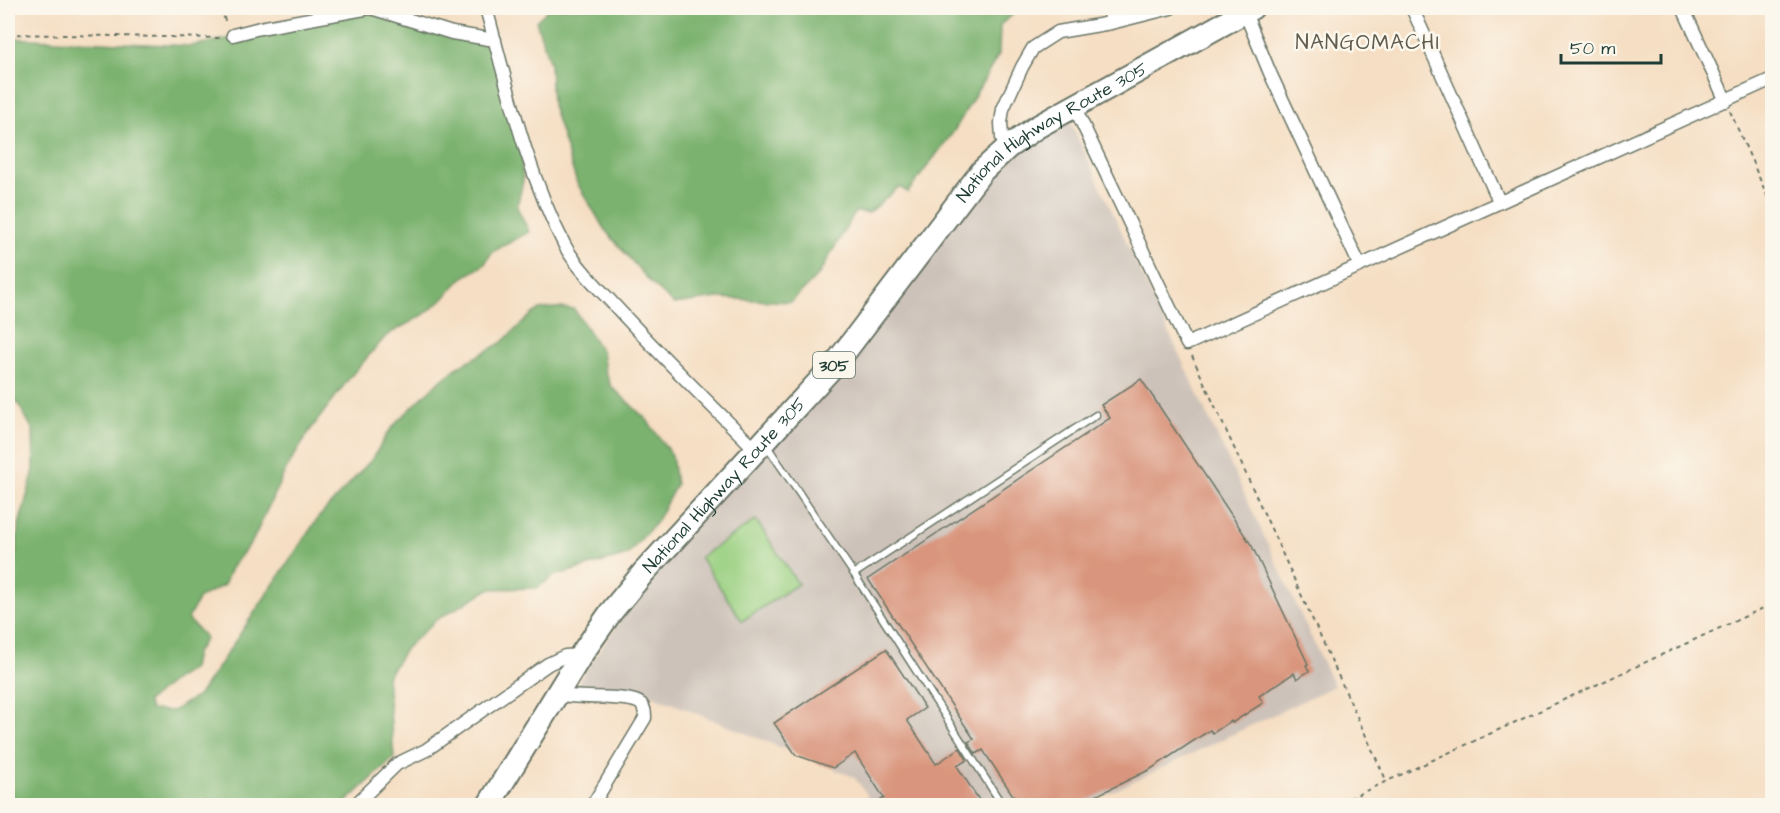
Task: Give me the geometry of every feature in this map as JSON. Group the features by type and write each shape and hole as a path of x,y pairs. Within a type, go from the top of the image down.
{"highway":[{"name":"National Highway Route 305","path":"488,806 581,655 611,612 644,572 837,362 982,171 1008,147 1074,106 1247,9"}],"street":[{"path":"233,35 370,8 452,33 495,40"},
{"path":"486,8 535,178 566,247 580,268 659,353 759,445"},
{"path":"1110,8 1111,23"},
{"path":"1008,147 1002,138 1003,109 1033,48 1058,32 1111,23 1171,8"},
{"path":"1412,8 1500,201"},
{"path":"1683,8 1726,101"},
{"path":"1247,9 1270,73 1360,266"},
{"path":"1074,106 1187,345 1773,79"},
{"path":"354,806 398,764 426,750 548,664 565,656 581,655"},
{"path":"557,694 569,698 625,699 640,703 645,709 645,718 591,806"}],"lane":[{"path":"854,574 1096,415"},
{"path":"759,445 854,574 1003,806"}],"path":[{"path":"8,34 219,38 233,35 226,24 221,8"},
{"path":"1726,101 1773,207"},
{"path":"1187,345 1387,782"},
{"path":"1333,806 1773,604"}],"shaded area":[{"path":"1069,119 1334,686 1084,805 868,806 867,794 854,777 646,693 575,686 651,576 976,194 1019,150"}],"green space":[{"path":"550,8 1021,8 1000,25 999,54 954,131 908,192 899,187 869,213 855,212 819,274 791,302 718,298 674,304 651,283 605,230 577,183 552,105 550,64 536,21"},
{"path":"366,12 493,45 501,88 521,151 523,181 517,207 529,232 492,252 484,265 462,278 443,299 423,315 387,335 350,377 311,429 285,471 253,540 231,568 224,585 199,598 188,619 206,638 196,653 193,668 147,702 151,710 173,711 199,695 318,518 373,458 397,422 434,386 458,367 501,343 540,309 574,309 602,352 605,371 611,386 647,420 672,456 676,485 656,522 627,555 554,576 537,588 489,589 436,620 406,648 387,677 394,758 343,805 8,805 8,576 16,553 18,529 34,470 33,430 13,395 8,392 8,38 191,46"},
{"path":"756,520 798,584 742,621 700,557"}],"building":[{"path":"1141,379 1252,546 1308,664 1306,665 1309,671 1297,679 1294,673 1259,696 1263,703 1232,723 1231,721 1213,733 1210,730 1151,769 1075,806 1020,806 983,750 976,754 968,742 974,739 868,579 1110,418 1101,405"},
{"path":"886,649 925,708 907,720 936,764 960,748 967,760 957,766 983,806 872,806 884,798 855,753 833,768 796,755 774,723"}],"district":[{"name":"NANGOMACHI","path":"1368,42"}]}
